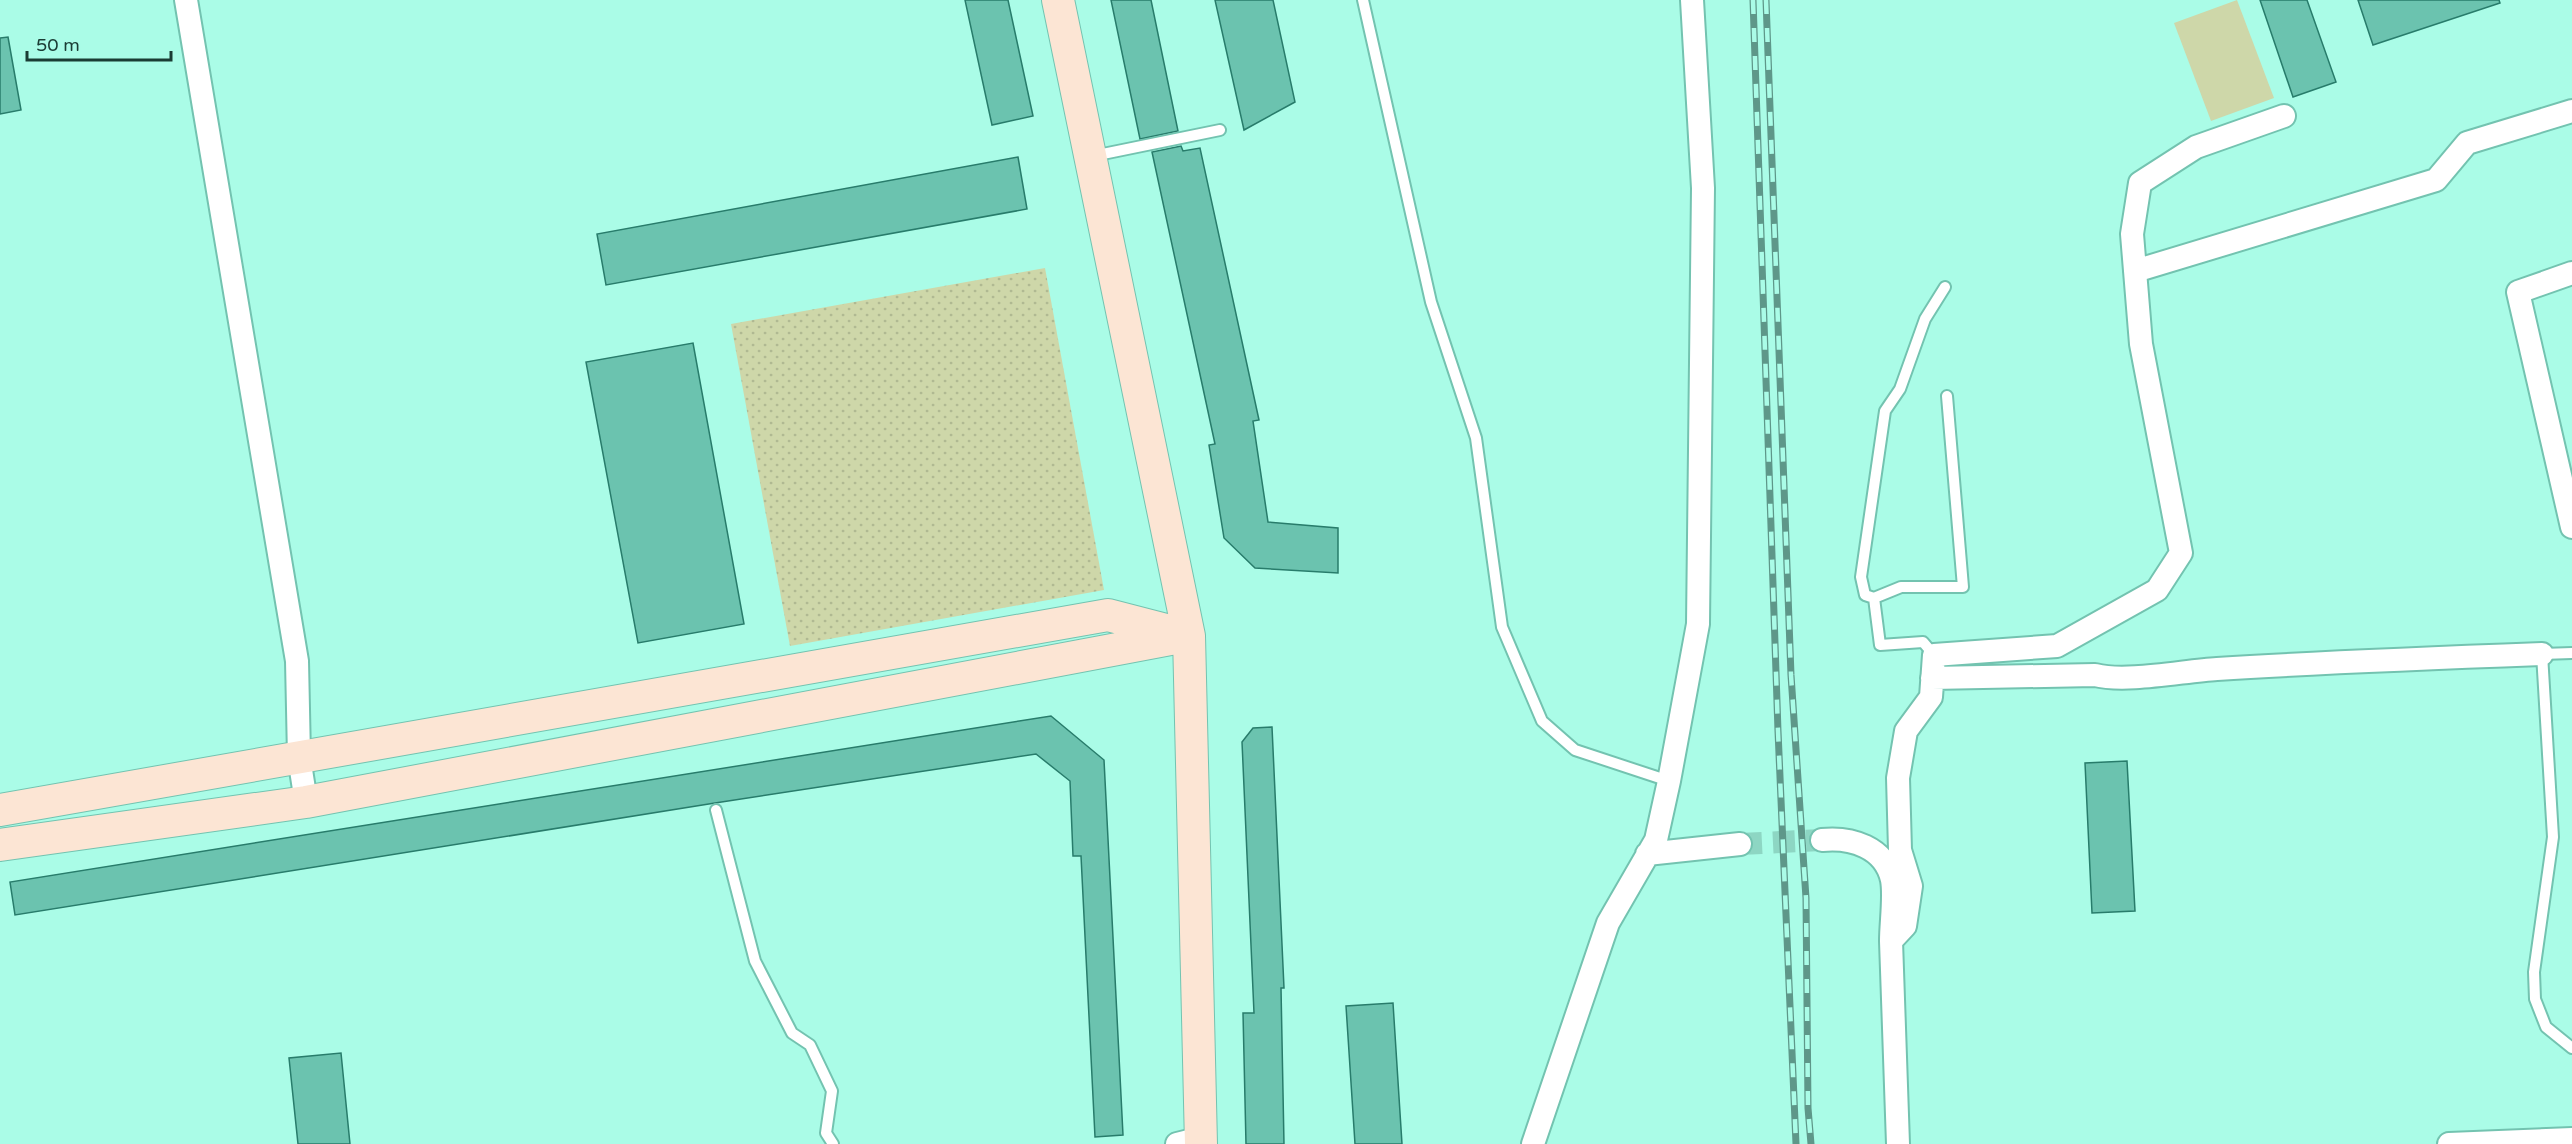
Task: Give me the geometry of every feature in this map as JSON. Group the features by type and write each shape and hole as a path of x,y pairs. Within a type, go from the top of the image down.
{"street":[{"path":"186,0 297,661 299,757 306,802"},
{"path":"1058,0 1189,636 1193,1142"},
{"path":"1533,1144 1608,923 1656,840 1698,624 1704,188 1692,0"},
{"path":"2135,271 2436,180 2467,143 2572,111"},
{"path":"1891,940 1905,927 1911,886 1900,850 1898,778 1906,731 1931,697 1934,655 2057,646 2157,590 2181,554 2141,344 2132,234 2140,183 2196,147 2284,116"},
{"path":"2572,273 2517,292 2572,527"},
{"path":"0,810 1108,615 1189,636"},
{"path":"0,845 306,802 1189,636"},
{"path":"1932,678 2095,675 2110,679 2184,671 2361,660 2542,654"},
{"path":"1822,840 1840,838 1857,842 1873,850 1885,864 1892,880 1891,940 1898,1144"},
{"path":"1647,854 1740,844"},
{"path":"2449,1144 2572,1139"}],"lane":[{"path":"1363,0 1431,302 1476,438 1502,627 1542,721 1575,750 1669,781"},
{"path":"1090,157 1220,130"},
{"path":"1945,287 1925,319 1900,389 1884,411 1861,577 1865,595 1874,598 1901,587 1963,587 1947,396"},
{"path":"1874,598 1880,645 1923,642 1934,655"},
{"path":"2572,653 2542,654 2553,837 2534,972 2535,999 2546,1027 2572,1048"},
{"path":"716,810 755,961 792,1033 810,1045 832,1091 826,1133 833,1144"}],"green space":[{"path":"2237,0 2274,98 2211,121 2174,23"},
{"path":"1045,268 1104,590 790,646 731,324"}],"building":[{"path":"965,0 1008,0 1033,116 992,125"},
{"path":"1111,0 1151,0 1178,131 1140,139"},
{"path":"1215,0 1273,0 1295,102 1244,130"},
{"path":"2260,0 2307,0 2336,82 2293,97"},
{"path":"2358,0 2499,0 2500,3 2373,45"},
{"path":"8,37 21,110 0,114 0,38"},
{"path":"1181,146 1183,151 1200,148 1259,420 1253,421 1268,522 1338,528 1338,573 1255,568 1224,538 1209,445 1215,444 1152,152"},
{"path":"1018,157 1027,209 606,285 597,234"},
{"path":"693,343 744,624 638,643 586,362"},
{"path":"1051,716 1104,760 1123,1135 1095,1137 1081,856 1073,856 1070,781 1036,754 15,915 10,882"},
{"path":"1272,727 1284,988 1281,988 1284,1144 1246,1144 1243,1013 1254,1013 1242,742 1253,728"},
{"path":"2127,761 2135,911 2092,913 2085,763"},
{"path":"1393,1003 1402,1144 1355,1144 1346,1006"},
{"path":"341,1053 350,1144 298,1144 289,1058"}],"tunnel":[{"path":"1740,844 1822,840"}],"railway":[{"path":"1753,0 1778,731 1796,1144"},
{"path":"1766,0 1791,675 1806,898 1808,1108 1811,1144"}]}
